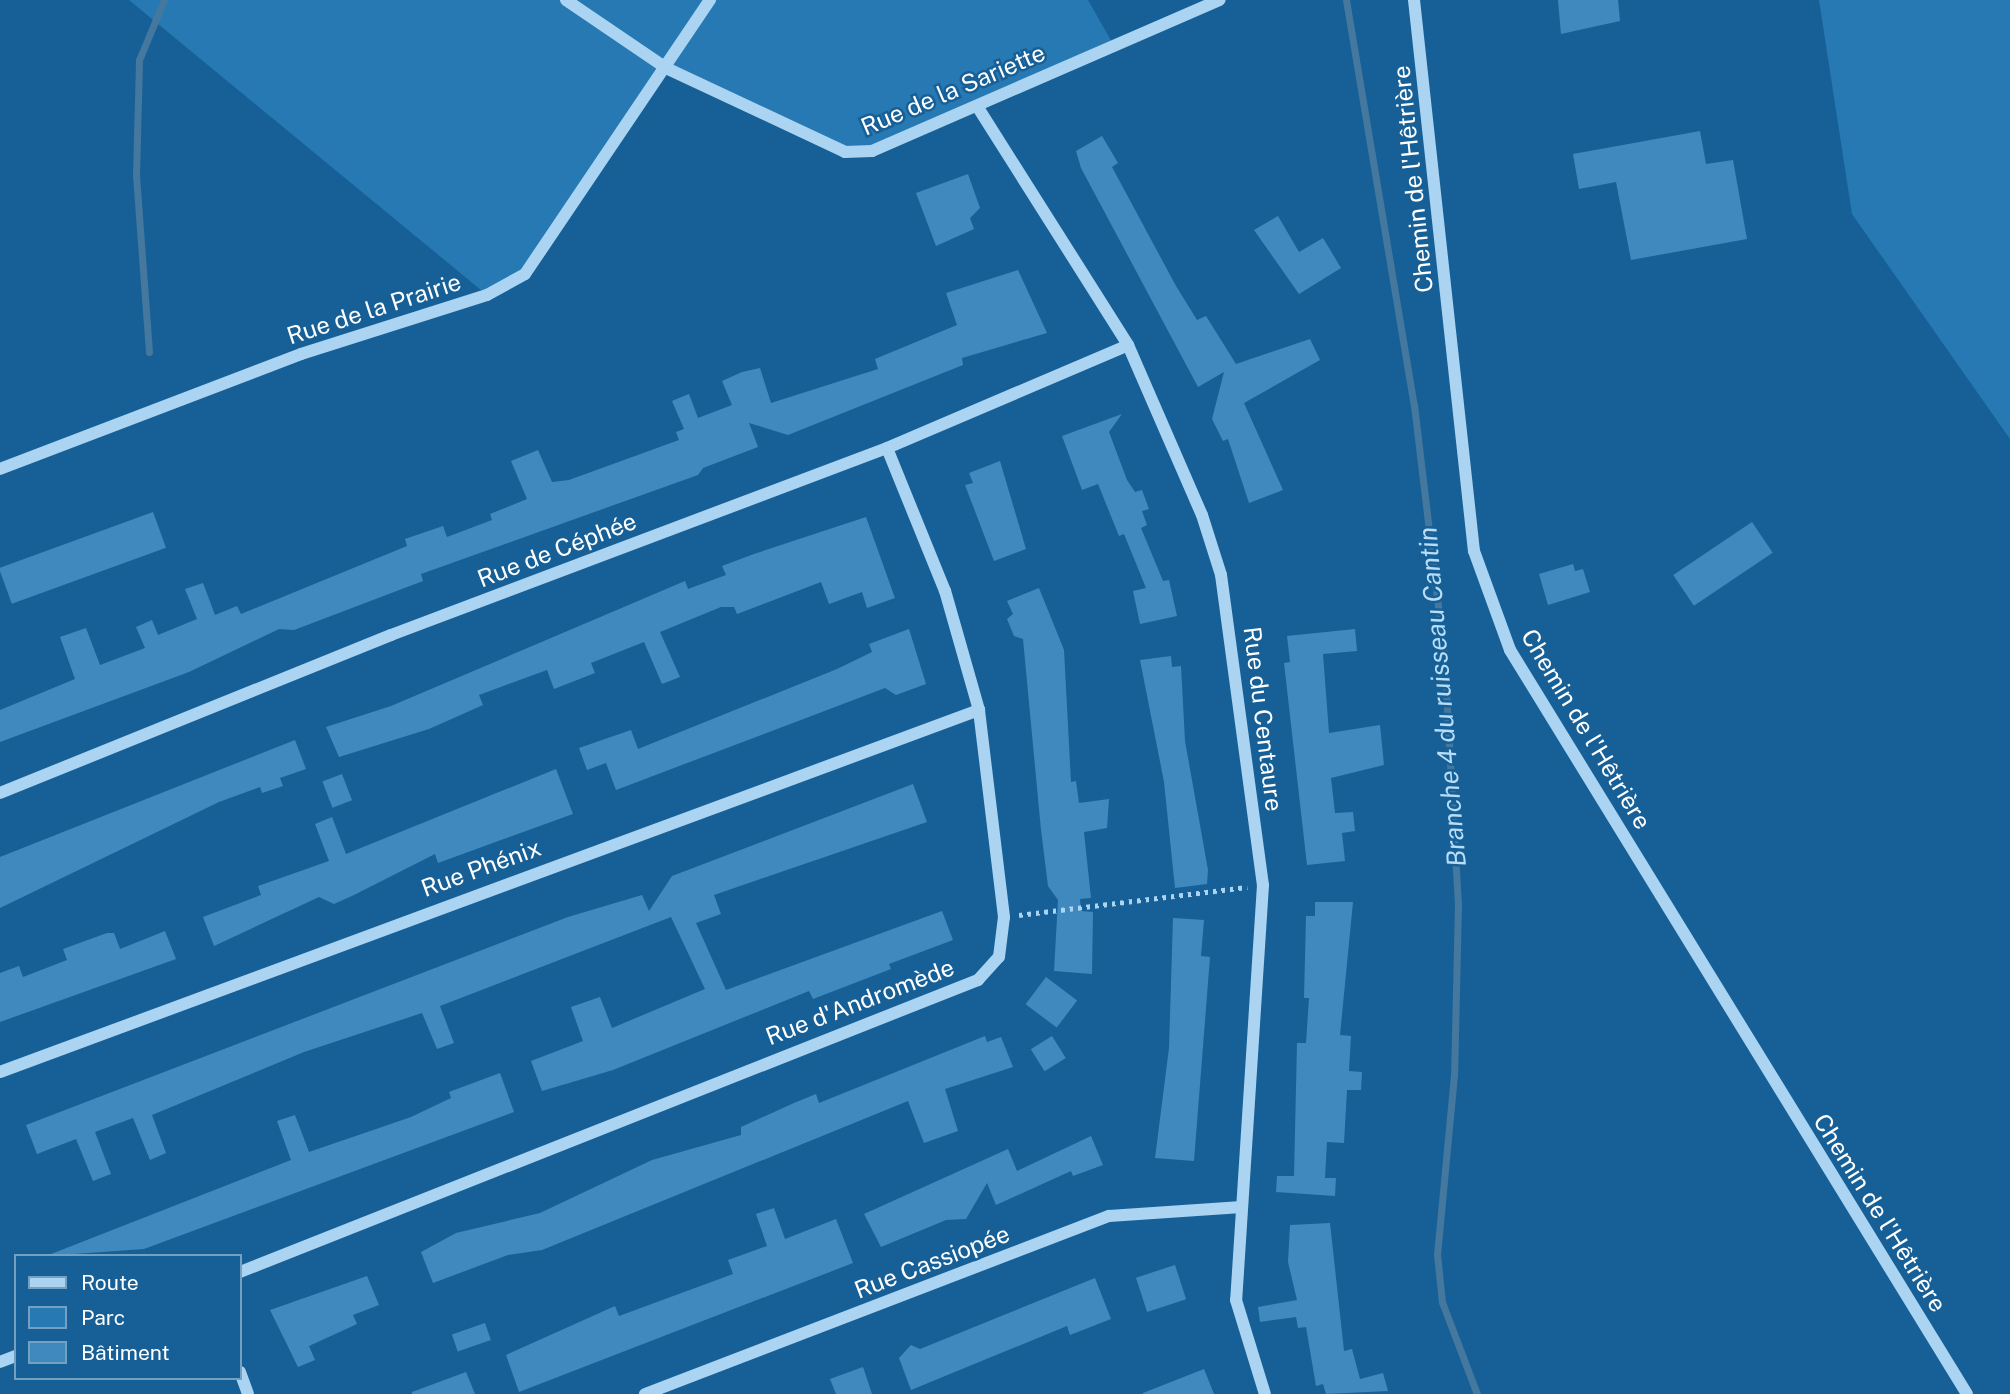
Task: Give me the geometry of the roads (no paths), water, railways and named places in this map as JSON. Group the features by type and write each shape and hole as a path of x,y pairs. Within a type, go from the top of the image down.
{"street":[{"name":"Rue de la Sariette","path":"566,0 666,68 845,152 872,151 1220,0"},
{"name":"Rue de la Prairie","path":"0,469 301,354 487,295 525,274 710,0"},
{"name":"Chemin de l'Hêtrière","path":"1414,0 1474,551 1510,650 1967,1394"},
{"name":"Rue du Centaure","path":"977,106 1128,345 1202,515 1221,575 1264,885 1236,1300 1265,1394"},
{"name":"Rue de Céphée","path":"0,793 391,635 887,448 1128,345"},
{"name":"Rue d'Andromède","path":"242,1271 978,980 999,957 1004,917 979,710 945,591 887,448"},
{"name":"Rue Phénix","path":"0,1072 979,710"},
{"name":"Rue Cassiopée","path":"645,1394 1109,1216 1242,1207"},
{"path":"242,1377 248,1394"}],"waterway":[{"path":"149,352 136,176 139,60 164,0"},
{"name":"Branche 4 du ruisseau Cantin","path":"1346,0 1414,405 1444,655 1458,903 1454,1075 1437,1254 1442,1302 1477,1394"}]}
